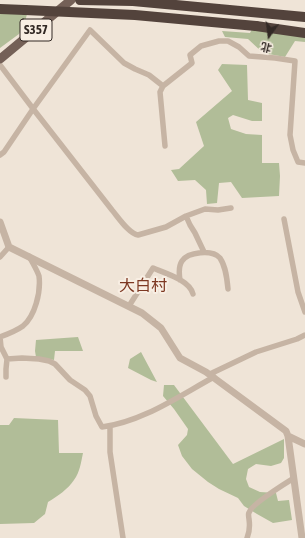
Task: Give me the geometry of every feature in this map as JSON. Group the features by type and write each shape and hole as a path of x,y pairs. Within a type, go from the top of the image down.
{"highway":[{"path":"80,0 133,1 305,17"},
{"path":"0,9 135,15 256,26 305,33"}],"main road":[{"name":"S357","path":"0,59 71,0"}],"street":[{"path":"0,162 2,153 90,30 124,63 149,76 163,86"},
{"path":"165,146 160,92 163,86 192,63 190,55 201,46 219,41 228,41 249,56 296,61 290,135 293,150 298,162 305,163"},
{"path":"0,65 125,226 134,234 138,235 166,227 186,216 205,210 231,208"},
{"path":"186,216 204,252"},
{"path":"284,220 298,292 305,312"},
{"path":"0,222 9,247 142,313 161,328 180,358 212,376 286,431 288,436 302,538"},
{"path":"0,257 9,247"},
{"path":"180,280 179,271 183,259 204,252 216,255 220,259 224,267 228,289"},
{"path":"6,377 7,359 0,347 0,337 15,331 30,318 34,311 39,285 38,275 29,256"},
{"path":"129,306 153,268 180,280 192,290 193,294"},
{"path":"7,359 39,359 55,364 70,380 86,390 90,396 96,416 102,427 130,420 154,410 256,352 297,340 305,335"},
{"path":"110,426 110,452 123,538"},
{"path":"288,436 305,444"},
{"path":"247,538 250,526 248,513 250,509 256,503 294,478"}],"green space":[{"path":"0,14 27,14 19,34 0,48"},
{"path":"252,29 305,36 305,42 295,41 285,57 263,53 248,39 225,37 222,31 250,33"},
{"path":"222,64 247,65 248,100 262,103 262,121 252,121 233,115 228,118 231,129 246,134 262,135 262,163 279,163 279,196 242,198 231,182 219,183 217,203 207,204 206,190 195,180 178,181 171,170 179,169 204,146 196,122 232,91 218,70"},
{"path":"78,337 83,351 55,351 54,360 36,357 36,340"},
{"path":"141,352 157,382 128,368 130,359"},
{"path":"164,385 174,385 233,464 284,439 284,458 281,463 271,466 256,464 248,469 246,479 249,487 260,492 276,493 278,501 289,500 292,520 273,523 244,506 238,498 208,482 192,469 182,456 178,445 187,435 188,429 163,396"},
{"path":"14,418 58,420 59,453 83,453 78,474 66,489 48,502 45,514 34,523 0,524 0,425 9,425"}],"district":[{"name":"大白村","path":"143,286"}]}
